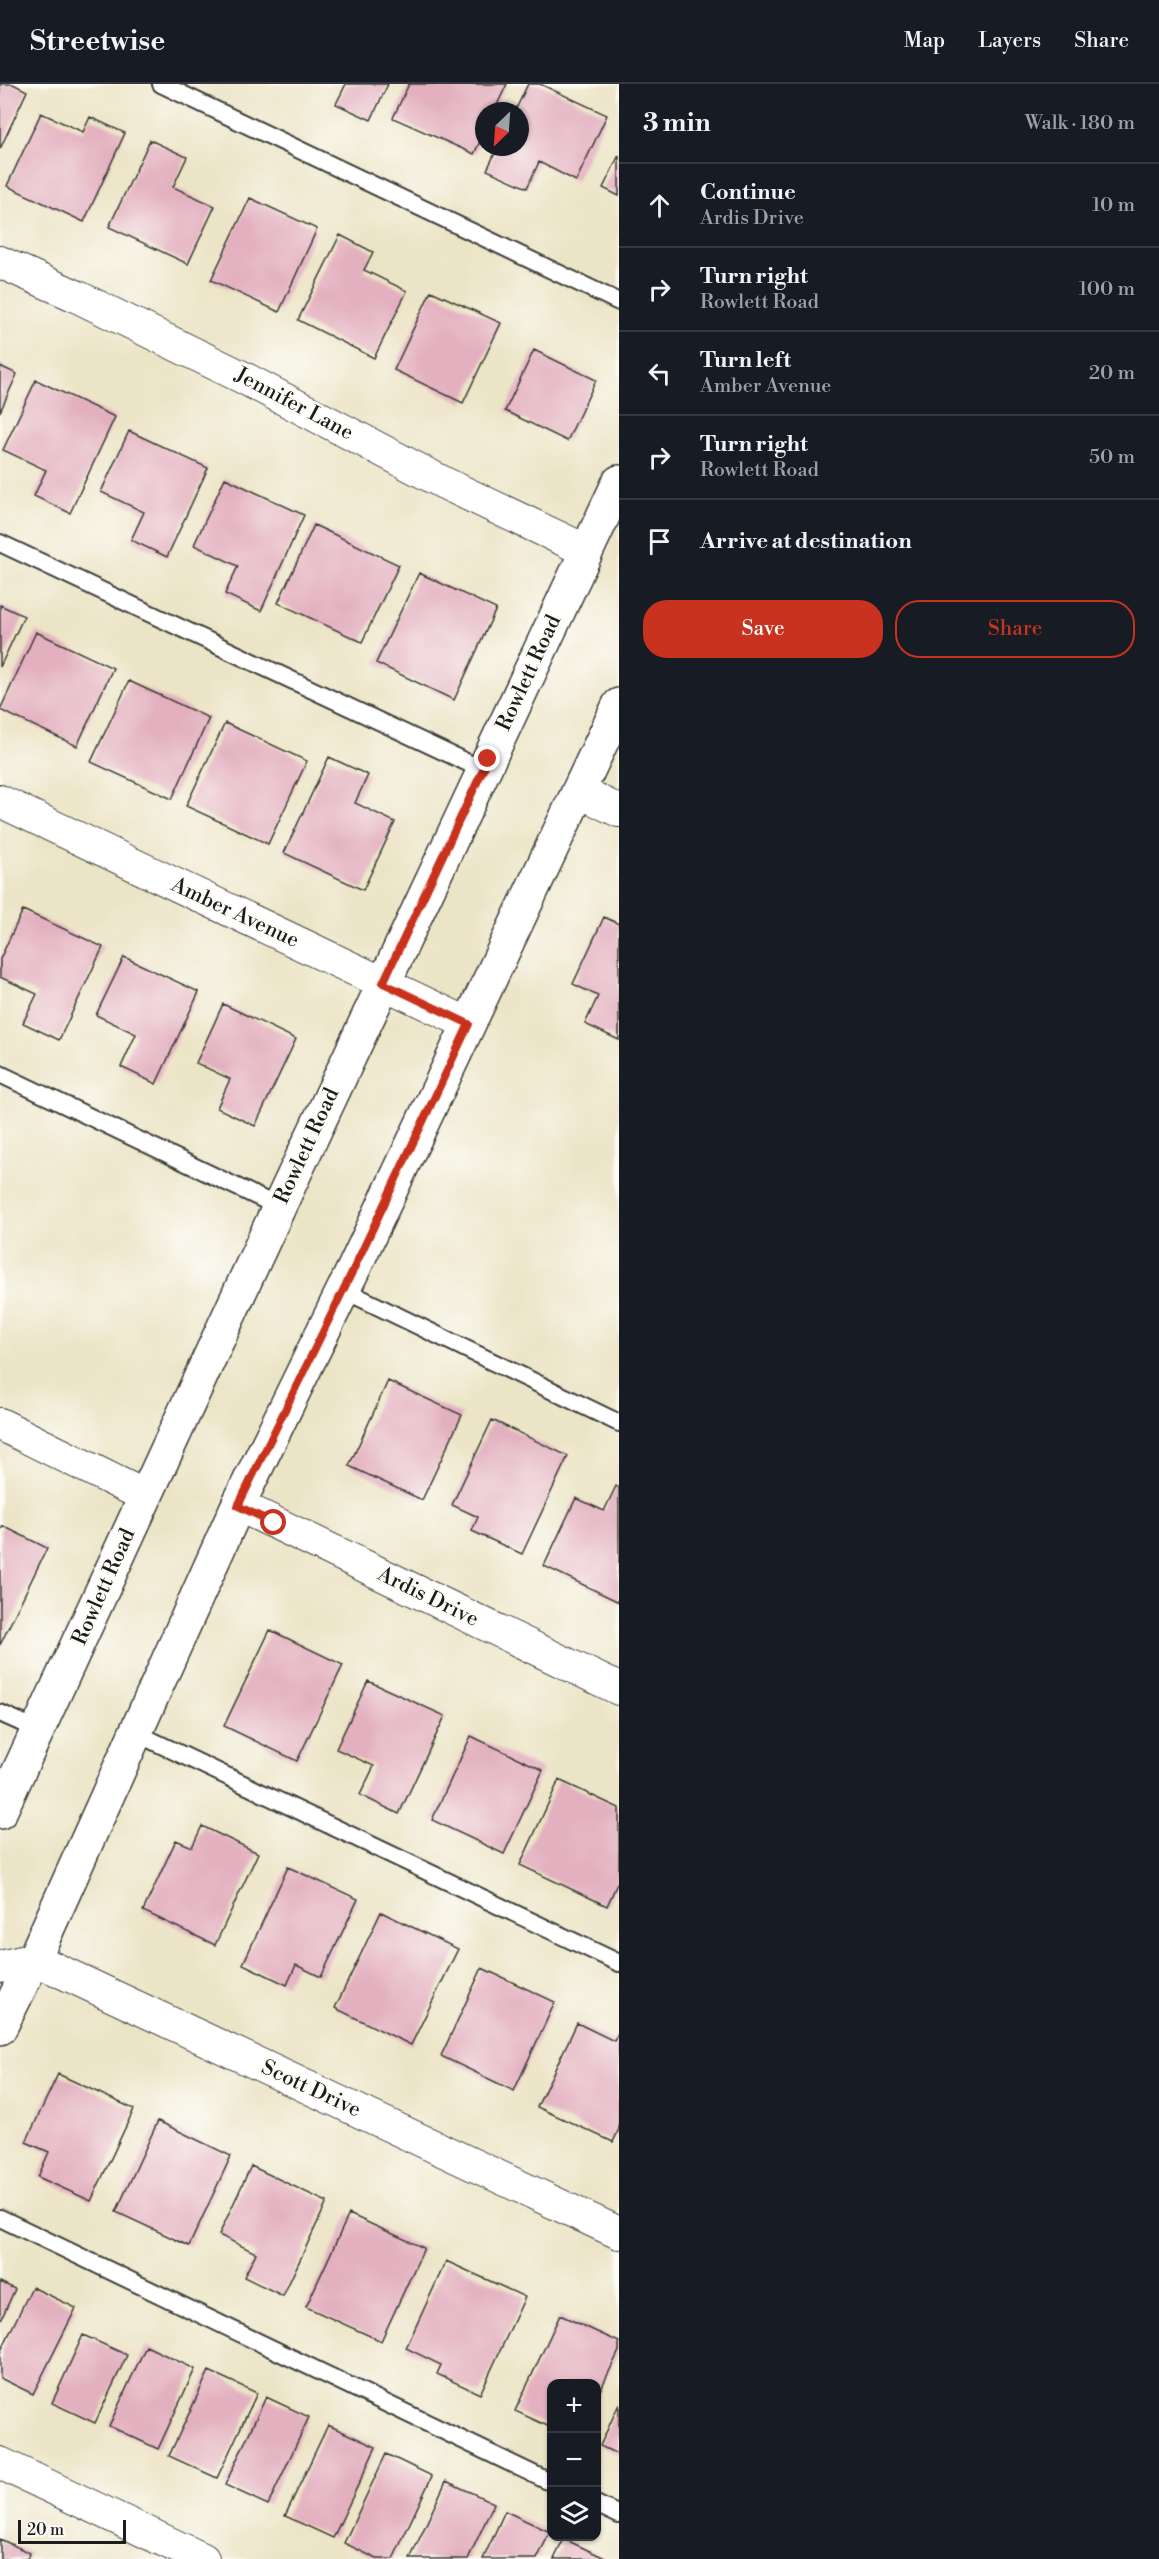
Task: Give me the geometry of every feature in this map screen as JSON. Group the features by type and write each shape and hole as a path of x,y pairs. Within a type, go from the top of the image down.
{"main road":[{"name":"Rowlett Road","path":"0,1812 383,983 619,482"},
{"path":"0,2028 34,1959 134,1732 238,1506 344,1290 619,705"}],"street":[{"name":"Jennifer Lane","path":"0,262 76,296 242,377 444,483 587,551"},
{"path":"578,791 619,811"},
{"name":"Amber Avenue","path":"0,801 469,1024"},
{"path":"0,1424 145,1496"},
{"name":"Ardis Drive","path":"238,1506 619,1689"},
{"path":"0,1967 34,1959"},
{"name":"Scott Drive","path":"34,1959 619,2234"},
{"path":"0,2463 204,2559"}],"lane":[{"path":"161,84 619,302"},
{"path":"0,543 483,770"},
{"path":"0,1074 279,1207"},
{"path":"344,1290 619,1423"},
{"path":"0,1713 38,1730"},
{"path":"134,1732 619,1963"},
{"path":"0,2218 547,2481"},
{"path":"601,2506 619,2515"}],"building":[{"path":"0,84 13,84 27,91 0,149"},
{"path":"346,84 388,84 371,120 336,104"},
{"path":"409,84 507,84 498,102 475,102 474,154 393,118"},
{"path":"528,84 540,84 607,115 576,181 539,162 527,188 487,170 494,156 529,156 529,102 519,102"},
{"path":"41,113 83,132 90,117 125,133 84,222 7,186"},
{"path":"150,140 187,157 173,187 215,206 188,264 109,227"},
{"path":"619,155 619,196 603,188"},
{"path":"250,198 317,229 279,312 211,280"},
{"path":"340,235 373,252 364,270 407,291 374,358 298,320"},
{"path":"431,291 501,323 463,403 394,370"},
{"path":"534,350 596,380 567,441 505,411"},
{"path":"0,366 17,374 0,412"},
{"path":"36,380 115,417 70,513 34,496 46,470 3,450"},
{"path":"129,431 208,468 167,557 131,540 144,512 101,492"},
{"path":"225,478 304,515 261,611 225,594 238,566 194,545"},
{"path":"314,525 399,565 362,642 278,603"},
{"path":"419,573 496,609 454,700 376,663"},
{"path":"0,605 24,616 0,667"},
{"path":"36,632 113,668 77,746 0,710"},
{"path":"129,681 209,718 172,799 91,762"},
{"path":"225,723 307,761 268,844 186,806"},
{"path":"329,757 368,775 355,803 395,822 363,890 284,853"},
{"path":"23,910 103,947 59,1040 23,1023 37,994 0,977 0,959"},
{"path":"604,917 619,924 619,1040 585,1024 598,996 573,984"},
{"path":"124,957 199,992 156,1084 121,1067 136,1034 96,1015"},
{"path":"223,1004 296,1039 255,1126 217,1108 230,1079 196,1063"},
{"path":"388,1381 462,1415 422,1500 349,1466"},
{"path":"492,1420 568,1456 522,1554 472,1531 478,1517 452,1505"},
{"path":"616,1486 619,1488 619,1602 544,1566 576,1498 604,1511"},
{"path":"3,1526 47,1548 0,1645 0,1532"},
{"path":"270,1630 343,1665 297,1761 224,1726"},
{"path":"368,1681 445,1716 399,1814 360,1795 374,1766 336,1749"},
{"path":"471,1736 543,1770 504,1854 432,1820"},
{"path":"559,1780 619,1808 619,1879 607,1906 520,1865"},
{"path":"202,1826 258,1853 215,1945 143,1911 176,1840 192,1847"},
{"path":"288,1867 358,1899 321,1977 296,1965 287,1985 243,1964"},
{"path":"381,1912 458,1949 411,2045 335,2008"},
{"path":"482,1968 555,2002 514,2091 441,2056"},
{"path":"577,2023 614,2041 619,2031 619,2129 613,2142 537,2107"},
{"path":"58,2074 134,2109 91,2201 38,2177 49,2152 26,2142"},
{"path":"158,2121 231,2156 189,2246 116,2212"},
{"path":"251,2166 327,2202 283,2296 244,2277 256,2253 219,2235"},
{"path":"349,2214 424,2248 381,2341 306,2307"},
{"path":"446,2261 525,2297 480,2394 437,2374 441,2365 406,2348"},
{"path":"0,2282 15,2289 0,2322"},
{"path":"32,2287 76,2308 33,2394 0,2378 0,2353"},
{"path":"560,2315 619,2342 619,2351 601,2389 601,2379 547,2379 547,2426 515,2411"},
{"path":"83,2335 127,2355 95,2423 52,2403"},
{"path":"146,2346 195,2369 158,2449 109,2426"},
{"path":"209,2371 257,2393 217,2478 169,2456"},
{"path":"266,2397 309,2417 268,2505 225,2485"},
{"path":"619,2404 619,2455 601,2446"},
{"path":"328,2425 376,2447 333,2538 285,2516"},
{"path":"386,2454 432,2476 393,2559 377,2559 344,2543"},
{"path":"446,2481 494,2503 468,2559 410,2559"},
{"path":"505,2511 547,2531 547,2538 537,2559 483,2559"},
{"path":"0,2539 30,2553 27,2559 0,2559"},
{"path":"563,2541 568,2541 607,2559 554,2559"}],"route":[{"path":"274,1523 238,1506 469,1024 383,983 488,759"}]}
